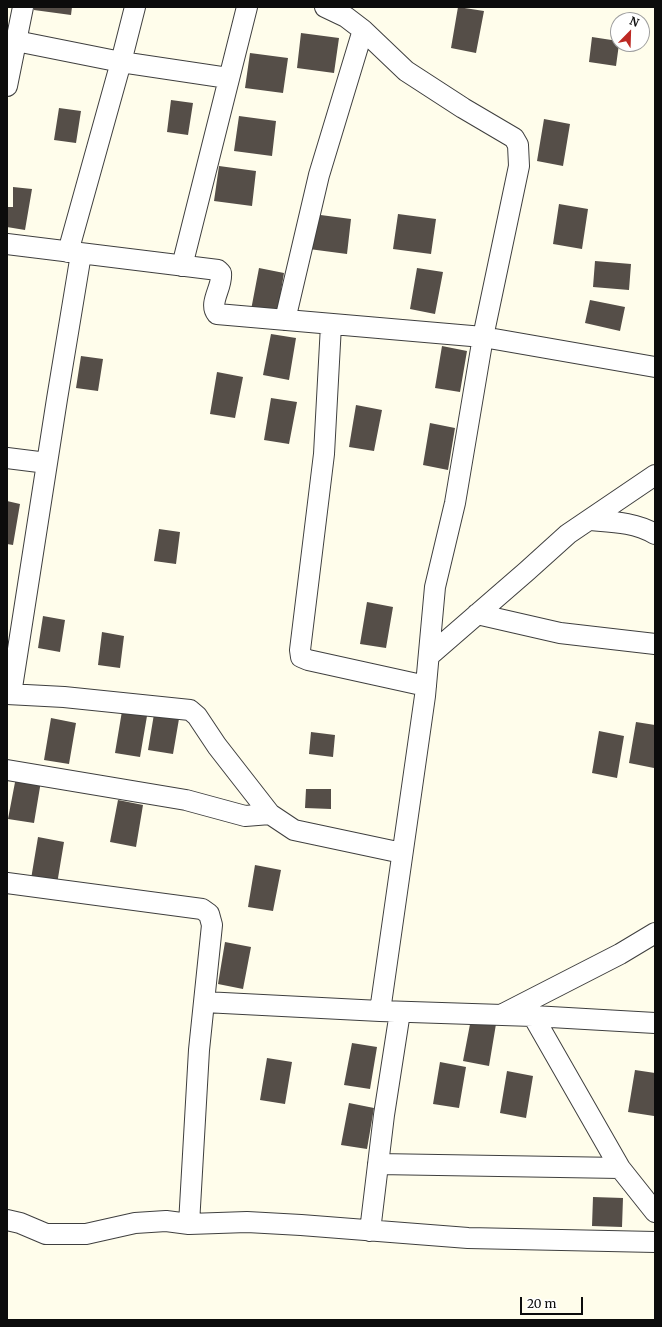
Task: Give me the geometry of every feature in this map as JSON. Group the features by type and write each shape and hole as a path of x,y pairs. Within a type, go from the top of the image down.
{"street":[{"path":"7,86 23,7"},
{"path":"135,7 74,253 47,463 9,694 190,710 197,716 217,746 270,814 294,830 402,853"},
{"path":"182,266 247,7"},
{"path":"326,7 346,17 363,30 406,71 463,108 514,138 518,145 519,166 483,337 455,503 435,587 426,686 380,1011"},
{"path":"285,320 319,175 363,30"},
{"path":"16,41 121,62 228,78"},
{"path":"7,244 218,270 221,273 222,279 214,304 214,310 217,314 483,337 655,367"},
{"path":"331,325 324,454 300,650 301,657 308,660 426,686"},
{"path":"7,458 47,463"},
{"path":"429,656 568,534 655,475"},
{"path":"588,520 625,523 643,527 655,534"},
{"path":"477,614 560,633 655,644"},
{"path":"7,770 186,800 245,816 270,814"},
{"path":"7,883 202,909 209,914 212,925 199,1050 189,1224"},
{"path":"501,1015 620,954 655,933"},
{"path":"204,1002 400,1012 533,1016 655,1023"},
{"path":"370,1231 384,1115 400,1012"},
{"path":"533,1016 620,1168 655,1212"},
{"path":"378,1164 620,1168"},
{"path":"7,1220 20,1223 46,1234 86,1234 135,1223 166,1221 189,1224 247,1222 468,1238 655,1242"}],"building":[{"path":"34,7 72,7 71,15 34,10"},
{"path":"458,7 484,11 476,53 451,48"},
{"path":"301,33 339,38 334,73 297,68"},
{"path":"592,37 610,40 610,52 618,52 616,66 589,62"},
{"path":"250,53 288,58 283,93 245,88"},
{"path":"171,100 193,103 188,135 167,132"},
{"path":"59,108 81,111 76,143 54,140"},
{"path":"239,116 276,121 272,156 234,151"},
{"path":"544,119 570,124 563,166 537,161"},
{"path":"219,166 256,171 252,206 214,201"},
{"path":"13,187 32,189 25,230 7,227 7,207 13,207"},
{"path":"559,204 588,209 582,249 553,244"},
{"path":"313,214 351,219 347,254 309,249"},
{"path":"398,214 436,219 431,254 393,249"},
{"path":"595,261 631,264 629,290 593,287"},
{"path":"259,268 284,273 277,315 251,310"},
{"path":"417,268 443,272 435,314 410,309"},
{"path":"590,300 625,307 620,331 585,323"},
{"path":"271,334 296,338 289,380 263,375"},
{"path":"442,346 467,351 460,392 435,388"},
{"path":"81,356 103,359 98,391 76,388"},
{"path":"217,372 243,377 235,418 210,414"},
{"path":"271,398 297,402 289,444 264,440"},
{"path":"356,405 382,410 374,451 349,447"},
{"path":"430,423 455,428 448,470 423,465"},
{"path":"7,501 20,504 13,545 7,544"},
{"path":"159,529 180,532 176,564 154,561"},
{"path":"367,602 393,607 386,648 360,644"},
{"path":"43,616 65,620 60,652 38,648"},
{"path":"102,632 124,636 120,668 98,665"},
{"path":"155,708 180,713 173,754 148,750"},
{"path":"122,711 147,716 140,757 115,753"},
{"path":"51,718 76,723 69,764 44,760"},
{"path":"636,722 655,725 654,768 629,763"},
{"path":"599,731 624,736 617,778 592,773"},
{"path":"311,732 335,735 333,757 309,754"},
{"path":"16,777 41,781 34,823 8,819"},
{"path":"306,789 331,789 331,809 305,808"},
{"path":"118,800 143,805 136,847 110,842"},
{"path":"38,837 64,842 57,884 31,879"},
{"path":"255,865 281,870 273,911 248,907"},
{"path":"225,942 251,947 243,989 218,984"},
{"path":"471,1019 496,1024 489,1066 463,1061"},
{"path":"352,1043 377,1047 370,1089 344,1085"},
{"path":"267,1058 292,1062 285,1104 260,1100"},
{"path":"440,1062 466,1067 459,1108 433,1104"},
{"path":"635,1070 655,1073 654,1116 628,1112"},
{"path":"507,1071 533,1076 526,1118 500,1113"},
{"path":"349,1103 374,1108 367,1149 341,1145"},
{"path":"593,1197 623,1198 622,1227 592,1226"}]}
